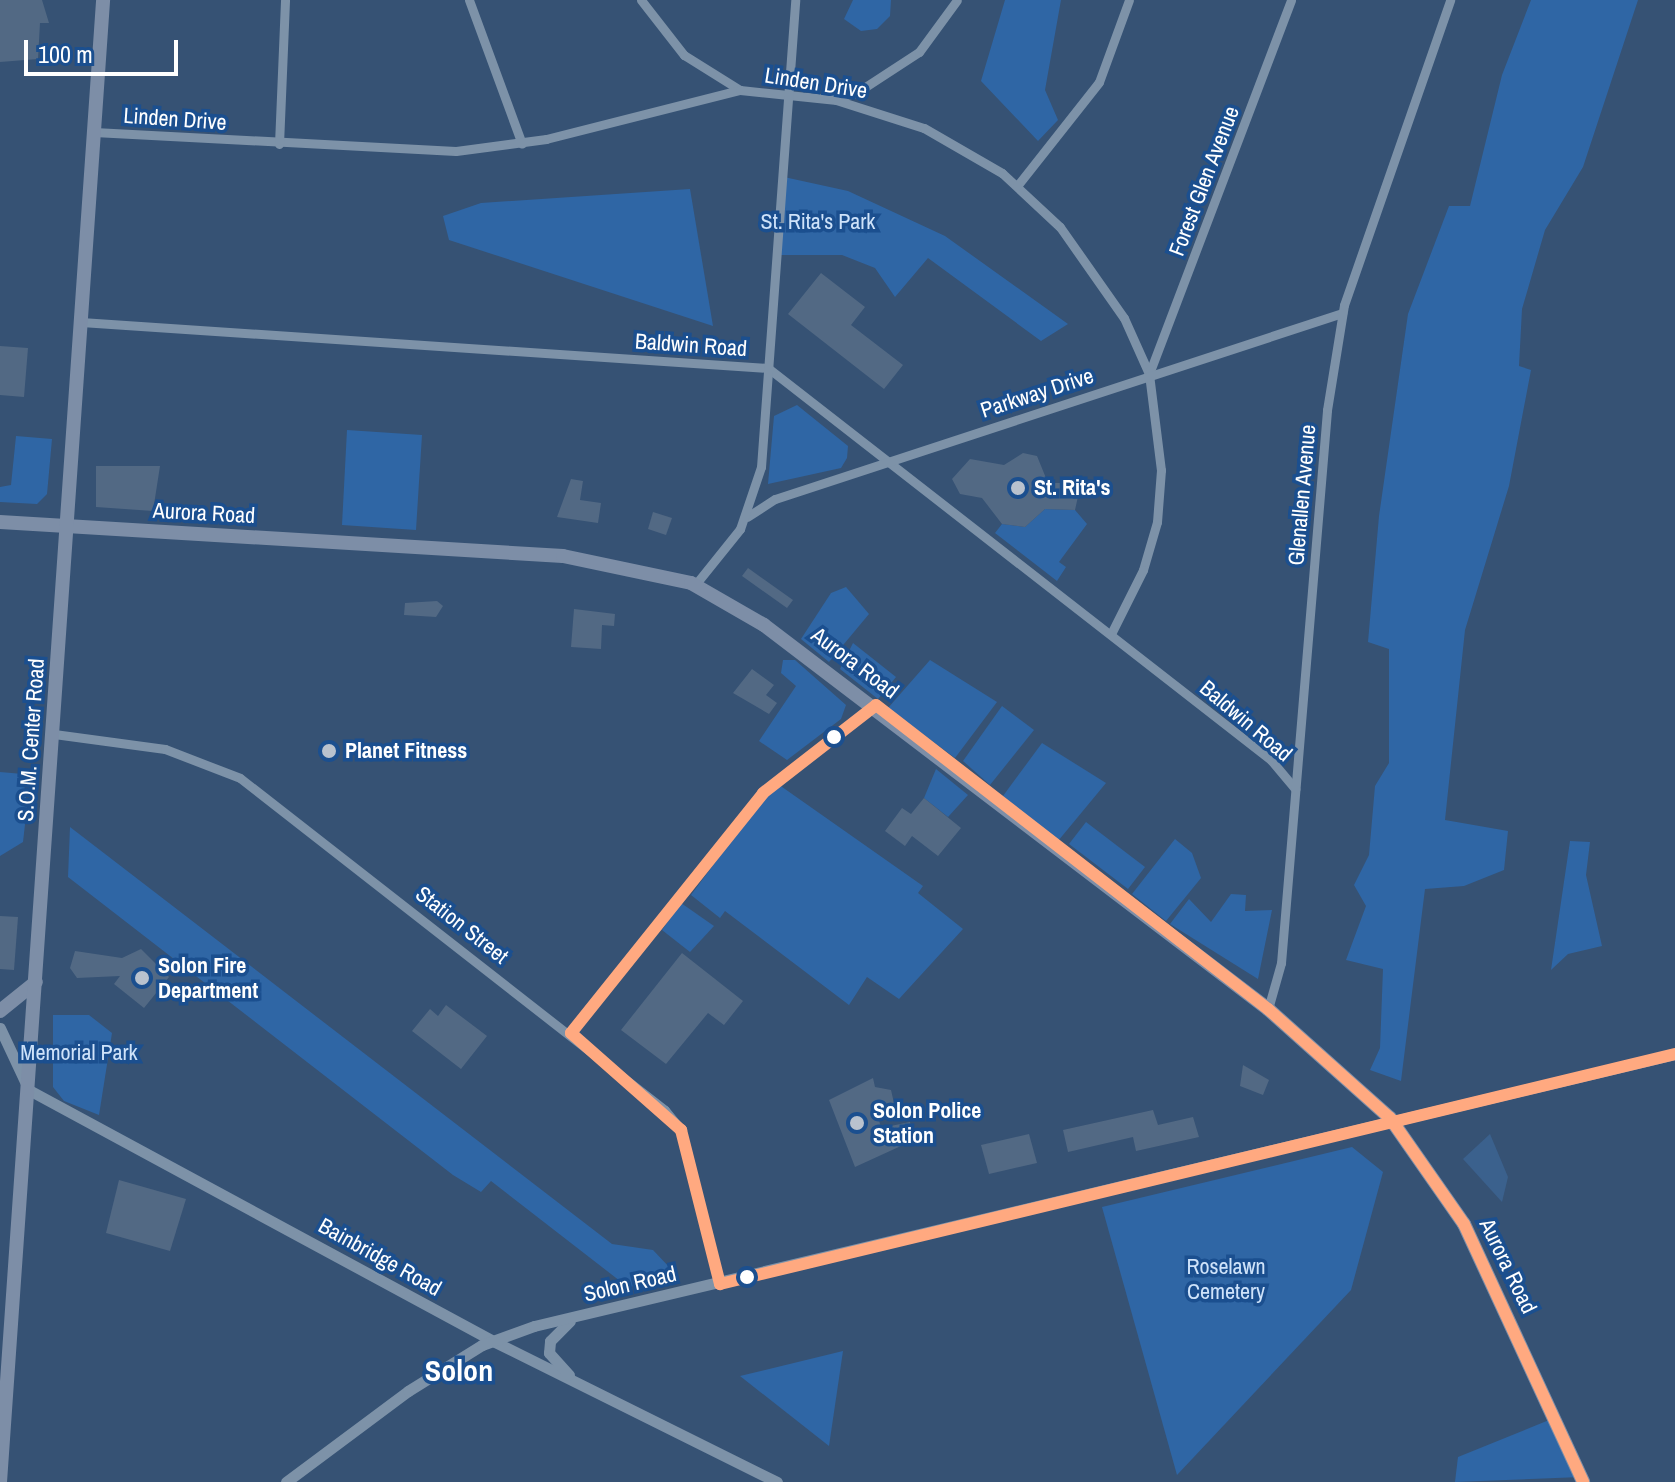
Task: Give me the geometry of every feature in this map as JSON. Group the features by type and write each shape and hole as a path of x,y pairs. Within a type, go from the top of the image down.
{"main road":[{"name":"S.O.M. Center Road","path":"0,1482 103,0"},
{"name":"Aurora Road","path":"0,522 563,556 695,585 773,630 876,705 1268,1009 1395,1125 1464,1224 1583,1482"},
{"path":"0,1011 36,982"}],"street":[{"path":"279,144 285,0"},
{"path":"469,0 522,144"},
{"path":"641,0 684,55 740,90"},
{"path":"695,585 747,517 761,467 795,0"},
{"path":"829,99 856,93 919,52 957,0"},
{"path":"1017,186 1099,82 1129,0"},
{"name":"Forest Glen Avenue","path":"1149,374 1291,0"},
{"name":"Glenallen Avenue","path":"1268,1009 1281,963 1327,410 1342,313 1450,0"},
{"name":"Linden Drive","path":"94,132 412,153 522,144 740,90 829,99 924,128 1017,186 1082,253 1149,374 1161,470 1157,522 1143,570 1111,634"},
{"name":"Parkway Drive","path":"747,517 775,499 1342,313"},
{"name":"Baldwin Road","path":"81,322 768,368 883,463 1111,634 1271,760 1295,789"},
{"path":"571,1033 763,793 876,705"},
{"name":"Station Street","path":"54,734 165,749 240,778 571,1033 681,1130 720,1284"},
{"path":"0,1028 29,1090"},
{"name":"Solon Road","path":"286,1482 408,1391 493,1341 574,1318 1395,1125 1675,1054"},
{"name":"Bainbridge Road","path":"29,1090 493,1341 777,1482"},
{"path":"574,1318 550,1341 549,1353 580,1385"}],"green space":[{"path":"853,0 891,0 890,16 877,29 861,31 844,19"},
{"path":"1005,0 1061,0 1045,90 1058,120 1038,141 981,81"},
{"path":"1531,0 1638,0 1583,167 1545,230 1522,309 1519,366 1531,370 1509,486 1465,630 1445,820 1508,831 1504,870 1464,886 1425,889 1401,1081 1370,1070 1380,1048 1383,969 1346,960 1366,906 1354,885 1369,855 1375,786 1389,763 1389,649 1368,642 1379,516 1408,314 1449,206 1470,206 1502,75"},
{"name":"St. Rita's Park","path":"784,177 848,191 945,236 1068,324 1041,341 928,258 895,297 875,268 842,255 778,255"},
{"path":"690,189 713,326 449,240 443,216 481,203"},
{"path":"797,405 848,446 847,458 841,468 768,484 774,416"},
{"path":"347,430 422,435 416,530 342,525"},
{"path":"16,436 52,439 47,494 37,504 0,502 0,487 11,485"},
{"path":"1045,509 1075,510 1087,524 1059,562 1066,567 1057,581 995,533 1002,524 1025,527"},
{"path":"846,587 869,614 829,662 801,639 831,593"},
{"path":"853,643 896,677 878,699 840,669"},
{"path":"783,660 795,660 846,705 841,719 787,760 759,741 796,686 781,673"},
{"path":"930,660 997,702 955,758 888,708"},
{"path":"1002,706 1034,730 990,785 963,761"},
{"path":"1042,743 1106,783 1058,841 1003,796"},
{"path":"936,769 968,795 948,817 924,798"},
{"path":"0,772 23,774 27,807 23,842 0,856"},
{"path":"775,782 923,886 918,893 963,929 899,999 867,977 849,1005 725,911 720,918 691,895"},
{"path":"1086,822 1145,867 1128,889 1069,844"},
{"path":"70,827 612,1244 653,1250 671,1269 629,1288 491,1181 481,1192 453,1175 68,877"},
{"path":"1175,839 1192,853 1201,878 1166,921 1132,894"},
{"path":"1570,841 1590,842 1586,875 1602,946 1568,954 1551,970"},
{"path":"1231,894 1246,895 1245,911 1272,910 1258,979 1170,924 1189,899 1211,922"},
{"path":"681,903 714,926 690,952 662,930"},
{"name":"Memorial Park","path":"53,1015 89,1015 112,1033 99,1115 64,1101 53,1087"},
{"name":"Roselawn Cemetery","path":"1352,1147 1383,1172 1351,1290 1177,1475 1102,1207"},
{"path":"843,1351 829,1446 740,1376"},
{"path":"1554,1418 1581,1477 1455,1482 1458,1457"}],"shaded area":[{"path":"1490,1134 1508,1177 1502,1202 1463,1159"}],"building":[{"path":"0,0 42,0 49,23 40,23 38,59 0,62"},
{"path":"821,273 865,307 851,325 903,365 884,389 788,314"},
{"path":"0,346 28,348 24,397 0,395"},
{"name":"St. Rita's","path":"1023,453 1037,456 1048,483 1081,483 1075,510 1045,509 1025,527 1002,524 982,498 960,494 952,479 970,459 1004,465"},
{"path":"96,466 160,466 153,511 96,507"},
{"path":"571,479 583,481 580,500 601,503 598,523 557,517"},
{"path":"653,512 672,518 666,535 648,529"},
{"path":"748,568 793,600 787,608 742,576"},
{"path":"437,601 443,606 436,617 404,615 405,603"},
{"path":"574,609 615,614 614,626 602,625 601,649 571,647"},
{"path":"752,669 774,685 766,695 777,703 769,714 733,693"},
{"path":"924,798 961,828 938,856 912,836 905,846 885,831 902,808 911,814"},
{"path":"0,916 18,917 14,970 0,969"},
{"name":"Solon Fire Department","path":"141,949 169,977 144,1008 114,984 120,976 77,978 70,968 75,951 122,958"},
{"path":"682,953 743,1001 724,1025 708,1013 666,1064 621,1030"},
{"path":"446,1005 487,1036 461,1069 412,1031 430,1009 438,1016"},
{"path":"1243,1065 1269,1080 1263,1095 1240,1086"},
{"name":"Solon Police Station","path":"873,1078 875,1087 891,1090 894,1103 876,1108 881,1128 910,1122 914,1140 855,1167 829,1100"},
{"path":"1153,1110 1158,1125 1193,1117 1199,1137 1136,1151 1133,1137 1068,1152 1063,1130"},
{"path":"1029,1134 1037,1163 989,1174 981,1145"},
{"path":"119,1180 186,1199 170,1251 106,1233"}],"transit line":[{"path":"876,705 1268,1009 1390,1118 1464,1224 1583,1482"},
{"path":"571,1033 763,793 876,705"},
{"path":"571,1033 681,1130 720,1284"},
{"path":"720,1284 1675,1054"}],"place":[{"name":"St. Rita's","path":"1018,488"},
{"name":"Planet Fitness","path":"329,751"},
{"name":"Solon Fire Department","path":"142,978"},
{"name":"Solon Police Station","path":"857,1123"}],"district":[{"name":"Solon","path":"459,1370"}]}
